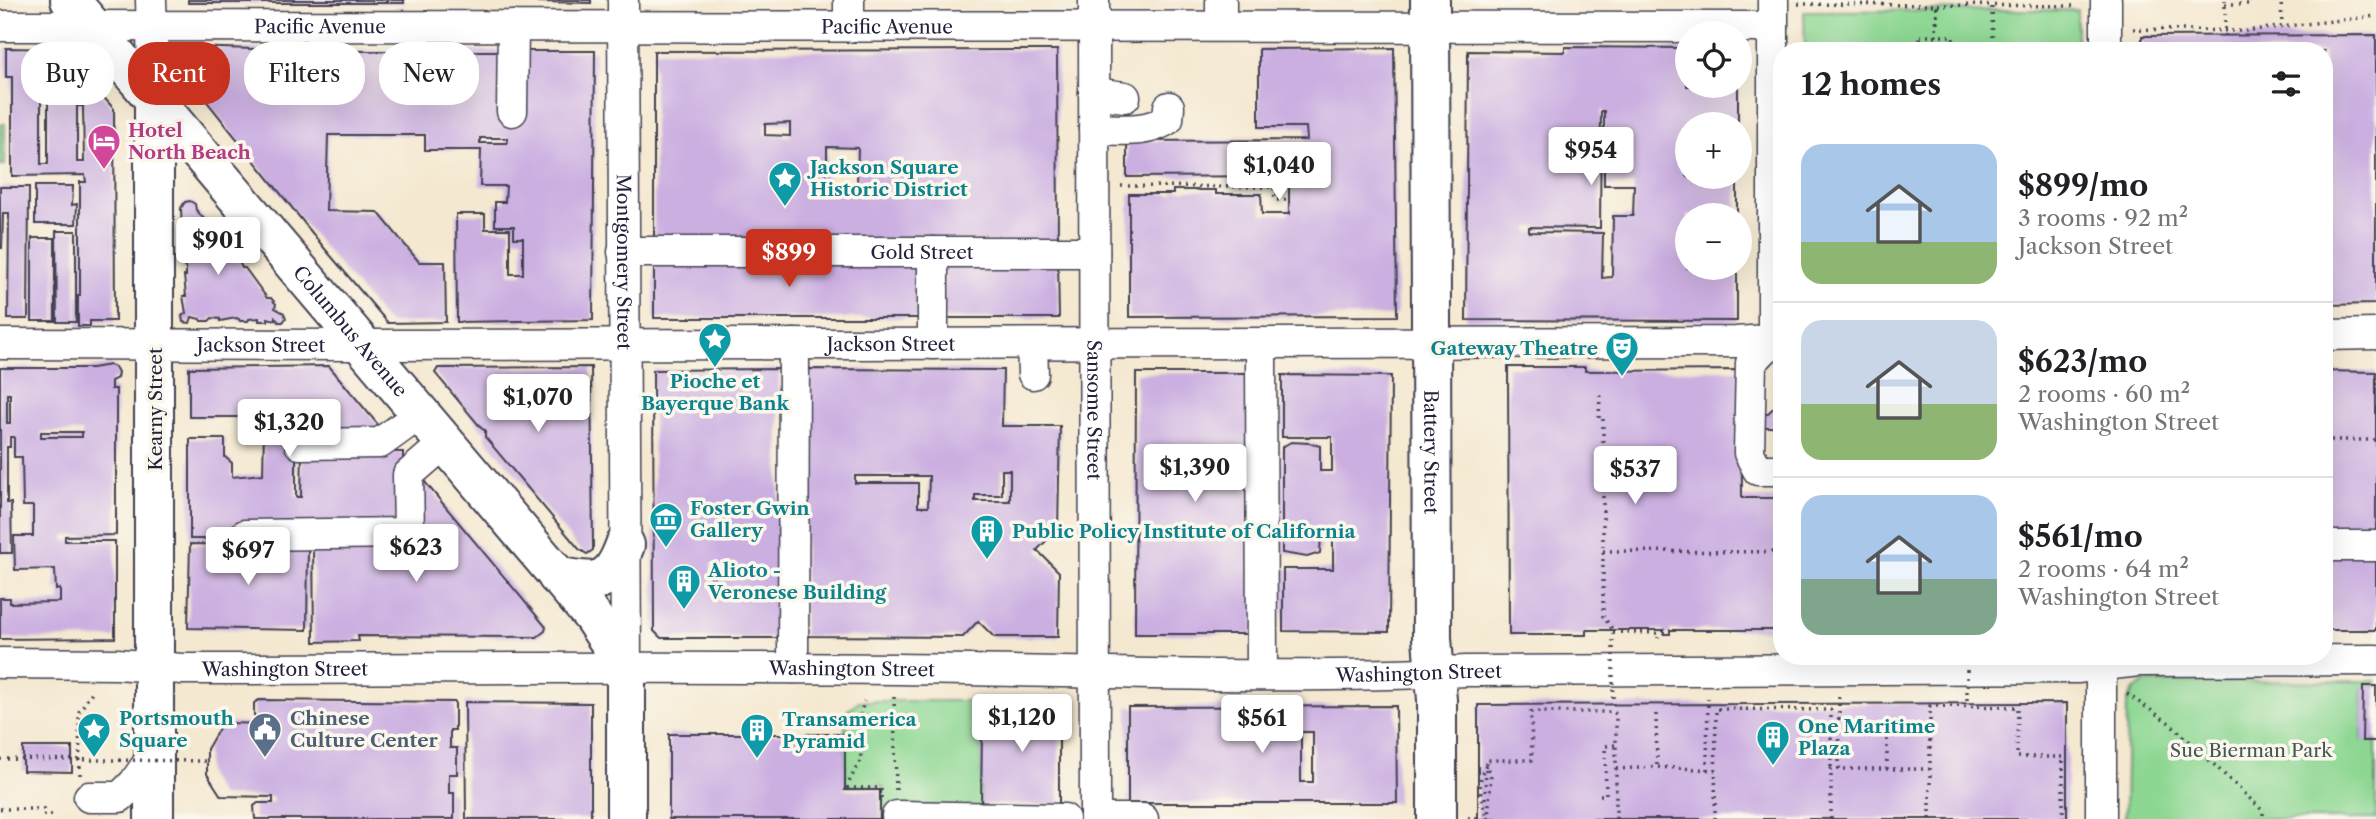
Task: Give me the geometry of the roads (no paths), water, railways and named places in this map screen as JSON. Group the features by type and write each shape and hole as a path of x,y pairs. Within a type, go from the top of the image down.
{"main road":[{"name":"Columbus Avenue","path":"80,13 128,70"},
{"name":"Battery Street","path":"1430,13 1432,638 1437,701 1437,819"},
{"name":"Kearny Street","path":"154,105 154,819"},
{"name":"Columbus Avenue","path":"157,105 592,617 626,667"},
{"path":"557,576 584,580 603,579 614,568 625,545"},
{"name":"Montgomery Street","path":"626,667 626,819"}],"street":[{"path":"2106,0 2106,42"},
{"path":"1781,10 1781,42"},
{"name":"Pacific Avenue","path":"0,26 80,13 151,13 513,26 623,13 1221,14 1781,10"},
{"name":"Kearny Street","path":"151,13 152,42"},
{"name":"Montgomery Street","path":"623,13 626,667"},
{"name":"Sansome Street","path":"1094,13 1095,819"},
{"path":"512,111 513,26"},
{"path":"1094,93 1125,97"},
{"path":"1094,129 1146,129 1158,126 1168,119 1169,107"},
{"name":"Gold Street","path":"623,252 1094,252"},
{"path":"933,252 933,344"},
{"path":"2333,335 2376,334"},
{"name":"Jackson Street","path":"0,344 1773,342"},
{"path":"793,668 794,344"},
{"path":"1032,344 1033,374"},
{"path":"1261,344 1262,674"},
{"path":"1773,346 1751,363 1749,453 1758,470 1773,470"},
{"path":"300,444 380,443 420,414"},
{"path":"245,535 409,533 408,475 445,443"},
{"path":"2333,546 2376,546"},
{"name":"Washington Street","path":"2333,660 2376,660"},
{"name":"Washington Street","path":"0,663 154,667 793,668 1262,674 2063,668 2080,665"},
{"path":"2101,819 2102,665"},
{"path":"85,788 120,797 134,783 154,754"},
{"path":"889,812 1064,819"},
{"path":"1095,819 1143,819"}],"place":[{"name":"Hotel North Beach","path":"104,171"},
{"name":"Jackson Square Historic District","path":"785,208"},
{"name":"Pioche et Bayerque Bank","path":"715,369"},
{"name":"Gateway Theatre","path":"1622,378"},
{"name":"Foster Gwin Gallery","path":"666,549"},
{"name":"Public Policy Institute of California","path":"987,561"},
{"name":"Alioto - Veronese Building","path":"684,611"},
{"name":"Portsmouth Square","path":"94,759"},
{"name":"Chinese Culture Center","path":"265,759"},
{"name":"Transamerica Pyramid","path":"757,760"},
{"name":"One Maritime Plaza","path":"1773,767"}],"park label":[{"name":"Sue Bierman Park","path":"2251,750"}]}
